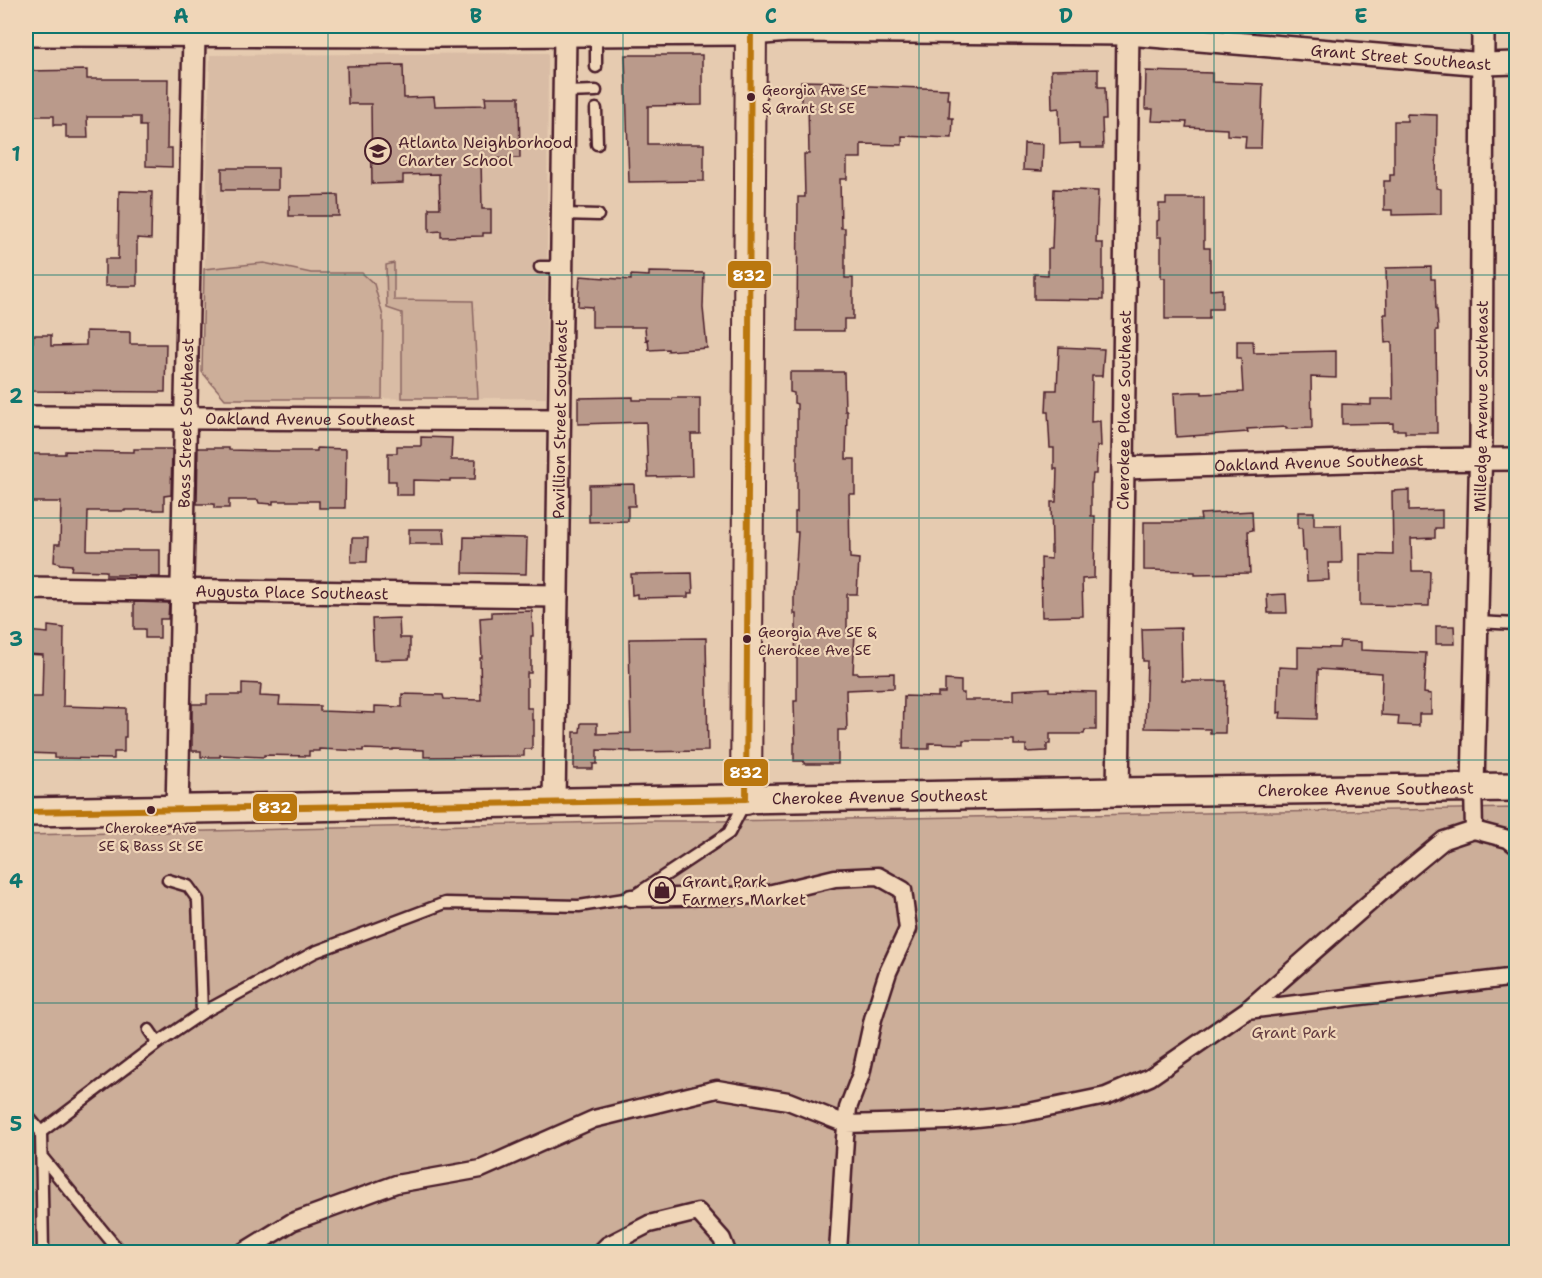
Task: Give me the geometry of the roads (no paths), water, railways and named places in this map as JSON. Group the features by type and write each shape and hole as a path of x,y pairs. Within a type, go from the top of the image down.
{"main road":[{"path":"746,800 751,30"}],"street":[{"name":"Milledge Avenue Southeast","path":"1473,787 1480,460 1484,26"},
{"name":"Grant Street Southeast","path":"26,35 120,31 194,36 425,31 596,35 751,30 1128,30 1484,64 1516,63"},
{"name":"Cherokee Place Southeast","path":"1118,792 1128,30"},
{"name":"Pavillion Street Southeast","path":"554,803 565,35"},
{"name":"Bass Street Southeast","path":"177,810 194,36"},
{"name":"Oakland Avenue Southeast","path":"26,417 559,420"},
{"name":"Oakland Avenue Southeast","path":"1123,468 1380,460 1516,459"},
{"name":"Augusta Place Southeast","path":"26,588 557,596"},
{"path":"1473,787 1474,830"},
{"name":"Cherokee Avenue Southeast","path":"26,813 1118,792 1516,787"},
{"path":"243,1252 292,1222 396,1184 481,1169 594,1119 717,1089 788,1101 846,1124 948,1121 1024,1113 1106,1095 1150,1077 1247,1010 1444,840 1474,830 1508,839 1516,845"},
{"path":"631,898 764,895 835,878 878,876 903,890 908,929 888,972 873,1019 861,1074 848,1108 838,1252"},
{"path":"1247,1010 1516,977"},
{"path":"601,1252 608,1245 649,1224 698,1212 722,1239 727,1252"}],"lane":[{"path":"596,35 596,67"},
{"path":"565,92 596,90"},
{"path":"596,109 597,144"},
{"path":"563,214 598,215"},
{"path":"540,267 562,267"},
{"path":"1477,622 1516,624"},
{"path":"41,1132 158,1043 202,1013 315,952 444,903 579,906 631,898 729,833 746,800"},
{"path":"168,880 188,886 198,900 202,1013"},
{"path":"149,1030 158,1043"},
{"path":"26,1114 41,1132 43,1252"},
{"path":"42,1157 120,1252"}],"place":[{"name":"Georgia Ave SE & Grant St SE","path":"751,97"},
{"name":"Atlanta Neighborhood Charter School","path":"378,151"},
{"name":"Georgia Ave SE & Cherokee Ave SE","path":"747,639"},
{"name":"Cherokee Ave SE & Bass St SE","path":"151,810"},
{"name":"Grant Park Farmers Market","path":"662,890"}],"park label":[{"name":"Grant Park","path":"1294,1032"}]}
